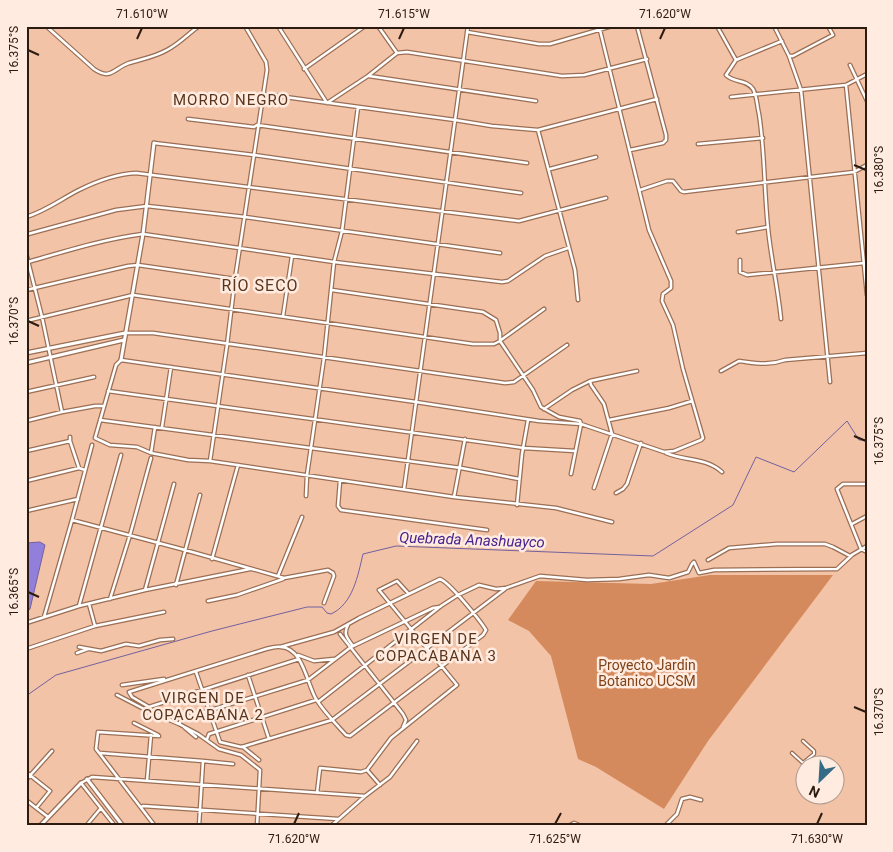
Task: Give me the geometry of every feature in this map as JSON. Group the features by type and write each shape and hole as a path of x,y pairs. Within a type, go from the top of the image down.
{"street":[{"path":"46,26 94,69 107,75 129,63 169,50 199,26"},
{"path":"210,461 228,344 248,186 267,70 266,62 245,26"},
{"path":"278,26 327,103"},
{"path":"304,69 365,26"},
{"path":"378,26 397,53"},
{"path":"404,489 468,26"},
{"path":"467,32 539,44 550,44 612,26"},
{"path":"630,150 663,143 666,140 638,26"},
{"path":"717,26 736,60"},
{"path":"774,26 789,56 801,90 830,382"},
{"path":"789,56 833,35 828,26"},
{"path":"600,28 652,242 671,281 672,288 663,294 662,301 673,325 703,438 674,451 664,452"},
{"path":"781,319 768,227 762,138 756,95 750,85 731,80 726,75 736,60 782,41"},
{"path":"327,103 368,76 397,53 408,52 562,76 584,75 647,59"},
{"path":"850,65 867,101"},
{"path":"731,97 846,85 867,74"},
{"path":"368,76 536,102"},
{"path":"846,85 867,295"},
{"path":"263,94 484,125 538,130 657,99"},
{"path":"306,496 334,262 342,230 358,107"},
{"path":"188,119 254,127 257,125 527,163"},
{"path":"538,130 550,169 568,248 575,270 578,300"},
{"path":"698,144 762,138"},
{"path":"522,193 254,155 154,143 143,234 121,360 116,366 94,438 110,445 137,447 151,453 188,460 210,461 454,497 556,508 612,522"},
{"path":"550,169 596,157"},
{"path":"640,190 667,181 673,181 684,192 854,172 867,165"},
{"path":"26,217 51,207 78,190 120,174 151,174 519,221 606,198"},
{"path":"26,237 28,234 116,210 147,206 245,217 500,253"},
{"path":"738,232 768,227"},
{"path":"28,262 83,247 143,234 334,262 508,281 545,256 568,248"},
{"path":"26,253 51,356 62,412"},
{"path":"863,258 867,255"},
{"path":"283,316 292,256"},
{"path":"740,260 740,272 748,275 864,263"},
{"path":"26,290 138,265 235,279"},
{"path":"332,290 488,314 496,320 500,341 533,390 541,407 559,416 580,421 581,424"},
{"path":"26,321 133,295 473,344 494,344 544,309"},
{"path":"26,353 125,333 153,333 505,383 514,382 567,345"},
{"path":"26,362 124,340"},
{"path":"721,371 739,360 762,365 774,364 785,360 867,353"},
{"path":"121,360 528,420 581,424 641,443 674,456 692,458 714,466 722,472"},
{"path":"162,427 171,367"},
{"path":"544,409 572,390 590,381 637,371"},
{"path":"26,392 94,377"},
{"path":"590,381 604,404 612,434 594,488"},
{"path":"108,391 524,448 575,451"},
{"path":"609,420 669,408 692,400"},
{"path":"26,421 62,412 104,406"},
{"path":"100,420 461,468 519,479"},
{"path":"517,505 528,420"},
{"path":"571,474 581,424"},
{"path":"151,453 155,427"},
{"path":"26,451 70,439 79,468"},
{"path":"454,497 465,439"},
{"path":"616,493 627,484 641,443"},
{"path":"44,617 92,445"},
{"path":"79,606 121,456"},
{"path":"110,599 130,536 151,458"},
{"path":"212,559 238,465"},
{"path":"26,481 79,468 85,470"},
{"path":"340,481 338,506 341,510 487,530"},
{"path":"145,590 174,484"},
{"path":"867,484 843,484 837,489 861,549 867,552"},
{"path":"176,585 200,495"},
{"path":"26,511 78,499"},
{"path":"852,524 867,516"},
{"path":"278,576 302,517"},
{"path":"72,520 284,578"},
{"path":"708,560 729,548 777,544 825,544 833,546 847,555 852,555"},
{"path":"206,739 209,734 317,701 442,606 458,595 479,585 496,589 506,588 540,576 587,580 619,579 649,575 672,578 688,572 694,562 700,573 714,570 837,569 852,555 867,546"},
{"path":"26,623 79,606 145,590 253,568"},
{"path":"208,601 237,595 284,578 328,570 333,572 334,576 324,603"},
{"path":"297,655 300,659 317,701 346,735 350,736 442,668 485,633 486,630 458,595 440,579 390,602 334,632 266,649 129,692 132,697 149,707 300,659"},
{"path":"318,793 320,768 361,772 366,770 391,738 457,685 379,590 397,581 408,594"},
{"path":"242,747 332,720 506,588"},
{"path":"89,604 95,626"},
{"path":"180,724 182,719 308,680 352,647 405,621 442,606"},
{"path":"26,649 95,626 164,612"},
{"path":"349,623 344,631 352,647 406,720 401,731"},
{"path":"340,634 352,647"},
{"path":"79,647 107,650 126,644 139,646 153,641 173,639"},
{"path":"280,646 314,661 335,659"},
{"path":"77,653 90,649"},
{"path":"196,671 220,742 242,747 259,760"},
{"path":"248,675 269,739"},
{"path":"122,685 173,677"},
{"path":"117,695 144,710 180,724 219,749 242,756 260,770 257,826"},
{"path":"134,723 159,736 98,732 96,749 155,826"},
{"path":"180,724 196,737"},
{"path":"147,781 151,735"},
{"path":"331,826 364,796 390,777 417,741"},
{"path":"792,753 803,763 814,754 814,751 803,741"},
{"path":"26,780 52,751"},
{"path":"100,753 233,764"},
{"path":"199,826 203,761"},
{"path":"366,770 380,785"},
{"path":"26,772 50,791 37,807"},
{"path":"40,826 86,779 92,777 364,796"},
{"path":"86,779 123,826"},
{"path":"81,784 115,826"},
{"path":"665,826 676,814 682,799 690,797 701,800"},
{"path":"26,800 48,817"},
{"path":"141,807 338,819"},
{"path":"86,826 101,808"},
{"path":"569,826 574,823 581,826"}],"green space":[{"name":"Proyecto Jardin Botanico UCSM","path":"710,575 833,575 708,741 664,809 596,767 578,759 551,656 529,631 508,620 536,581 651,584"}],"shaded area":[{"path":"40,542 45,545 30,609 26,613 26,543"}],"waterway":[{"name":"Quebrada Anashuayco","path":"26,696 56,675 212,631 307,607 322,607 327,613 331,614 345,603 349,596 356,580 363,554 396,546 653,556 733,505 756,457 794,472 847,421 859,440 867,440"}],"district":[{"name":"MORRO NEGRO","path":"231,100"},
{"name":"RÍO SECO","path":"260,285"},
{"name":"VIRGEN DE COPACABANA 3","path":"436,648"},
{"name":"VIRGEN DE COPACABANA 2","path":"203,706"}]}
